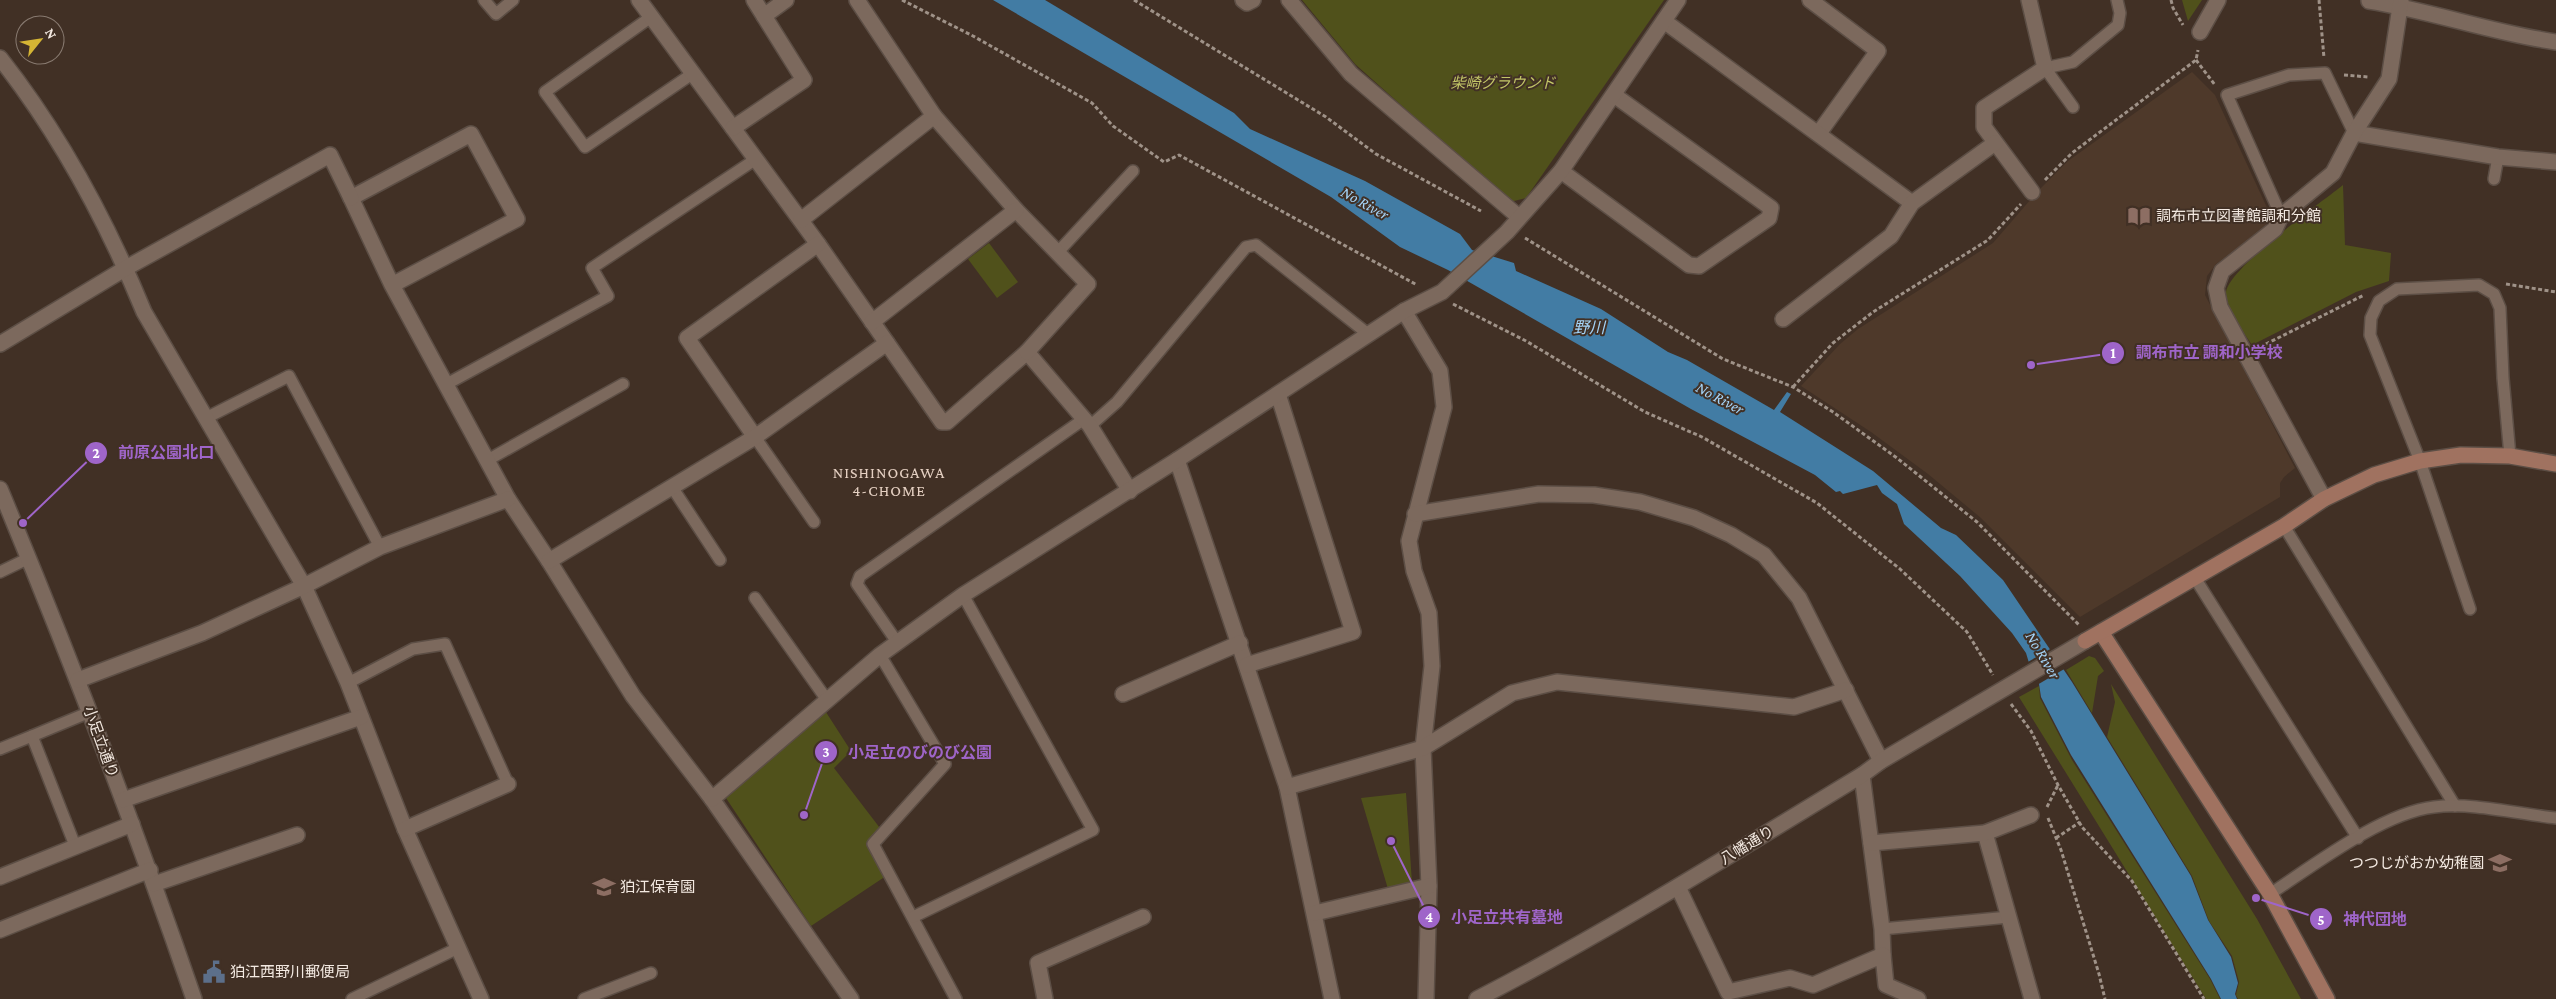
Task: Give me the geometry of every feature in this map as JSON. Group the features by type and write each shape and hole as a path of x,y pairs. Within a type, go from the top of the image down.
{"street":[{"path":"639,0 801,220 942,422 947,422 1027,352 1088,284 1016,210 934,116 858,0"},
{"path":"733,128 804,80 754,0"},
{"path":"764,16 786,0"},
{"path":"1243,0 1247,2 1253,0"},
{"path":"1289,0 1351,74 1512,226"},
{"path":"712,799 880,655 963,596 1130,491 1404,311 1440,294 1512,226 1561,171 1678,0"},
{"path":"1810,0 1878,51 1819,133"},
{"path":"2029,0 2046,68 1984,108 1984,127 2032,192"},
{"path":"2200,32 2218,0"},
{"path":"2369,0 2401,3 2526,38 2556,42"},
{"path":"2324,499 2220,307 2216,288 2222,271 2275,229 2281,216 2333,173 2354,132 2388,79 2401,3"},
{"path":"1664,21 1912,203"},
{"path":"0,58 66,152 126,268 144,312 304,586 348,683 405,830 481,999"},
{"path":"1561,171 1689,265 1699,266 1770,218 1771,208 1614,95"},
{"path":"801,220 934,116"},
{"path":"2354,132 2498,157 2556,162"},
{"path":"351,198 471,134 517,219 392,285"},
{"path":"1783,319 1891,236 1912,203 1995,143"},
{"path":"0,344 126,268 330,155 392,285 508,499 633,696 712,799 851,999"},
{"path":"872,322 1016,210"},
{"path":"755,437 687,338 818,244"},
{"path":"1404,311 1440,371 1444,407 1408,541 1414,571 1429,613 1432,666 1423,748 1429,886 1426,999"},
{"path":"549,561 755,437 887,342"},
{"path":"1027,352 1087,423 1130,491"},
{"path":"1247,665 1353,632 1278,394"},
{"path":"2327,999 2270,894 2092,637 2284,526 2324,499 2374,475 2420,461 2461,455 2510,456 2556,464"},
{"path":"1177,460 1287,787 1332,999"},
{"name":"小足立通り","path":"0,489 78,680 152,877 194,999"},
{"path":"1415,514 1477,502 1539,494 1594,494 1640,502 1694,518 1731,534 1764,555 1799,598 1881,761"},
{"path":"78,680 202,632 304,586 380,547 508,499"},
{"name":"八幡通り","path":"1477,999 1678,887 1862,775 1881,761 2092,637"},
{"path":"1124,694 1240,643"},
{"path":"1287,787 1423,748 1512,693 1557,682 1794,706 1846,690"},
{"path":"123,800 361,717"},
{"path":"1862,775 1882,929 1886,985 1918,999"},
{"path":"405,830 508,784"},
{"path":"1871,843 1984,833 2031,815"},
{"path":"0,877 132,824"},
{"path":"1984,833 2032,999"},
{"path":"0,930 152,877 297,835"},
{"path":"1315,913 1429,886"},
{"path":"1678,887 1728,992 1790,978 1813,985 1883,955"},
{"path":"1045,999 1038,963 1143,917"}],"lane":[{"path":"484,0 496,14 513,0"},
{"path":"2073,107 2046,68 2072,62 2118,25 2120,13 2118,0"},
{"path":"651,17 545,92 585,147 692,74"},
{"path":"2281,216 2227,95 2289,75 2325,73 2354,132"},
{"path":"2494,179 2498,157"},
{"path":"445,385 608,296 592,268 756,159"},
{"path":"1058,252 1133,171"},
{"path":"898,642 857,584 860,576 1117,402 1246,247 1256,246 1368,334"},
{"path":"2470,609 2420,461 2370,335 2371,318 2379,301 2397,289 2479,285 2494,294 2500,308 2503,378 2510,456"},
{"path":"206,418 289,376 380,547"},
{"path":"486,461 623,384"},
{"path":"755,437 814,522"},
{"path":"672,487 720,560"},
{"path":"2284,526 2455,806"},
{"path":"0,572 29,558"},
{"path":"2195,578 2358,838"},
{"path":"913,917 1093,830 963,596"},
{"path":"755,598 827,700"},
{"path":"348,683 413,649 445,644 508,784"},
{"path":"880,655 945,764 873,844 956,999"},
{"path":"0,749 90,712"},
{"path":"32,736 76,848"},
{"path":"2270,894 2358,838 2403,815 2433,807 2455,806 2556,818"},
{"path":"1882,929 2009,916"},
{"path":"352,999 458,948"},
{"path":"584,999 651,973"}],"path":[{"path":"902,0 973,36 1092,103 1114,126 1164,162 1179,155 1440,294 1645,412 1702,437 1817,503 1900,570 1967,632 2007,687 2058,785 2080,822 2132,882 2204,999"},
{"path":"1134,0 1326,117 1376,154 1512,226 1722,359 1793,386 1897,458 1977,522 2092,637"},
{"path":"2171,0 2182,25 2200,32 2196,60 2212,84 2227,95"},
{"path":"2319,0 2325,73 2388,79"},
{"path":"1793,386 1833,343 1873,312 1988,240 2032,192 2072,153 2196,60"},
{"path":"2058,785 2046,808 2099,974 2105,999"},
{"path":"2056,838 2080,822"}],"shaded area":[{"path":"2192,72 2215,95 2269,212 2266,227 2216,264 2207,276 2205,295 2295,468 2280,483 2280,497 2080,617 1981,518 1928,474 1871,432 1801,386 1840,344 1858,329 1993,243 2038,191 2068,161"}],"green space":[{"name":"柴崎グラウンド","path":"1302,0 1664,0 1526,198 1510,202 1355,64"},
{"path":"2182,0 2202,0 2188,21"},
{"path":"2343,185 2345,245 2391,253 2389,281 2356,292 2252,345 2236,321 2227,301 2226,294 2230,283 2240,270 2276,237"},
{"path":"989,243 1018,282 997,298 968,259"},
{"path":"2089,656 2095,658 2104,671 2098,676 2092,713 2066,670"},
{"path":"2111,684 2257,919 2301,999 2238,999 2236,995 2239,982 2232,956 2209,921 2192,876 2107,737 2115,702"},
{"path":"2039,686 2040,698 2072,760 2210,979 2220,999 2206,999 2019,697"},
{"path":"824,709 851,751 834,768 883,832 873,844 889,874 811,926 726,798"},
{"path":"1406,793 1412,883 1388,889 1361,798"}],"water":[{"name":"野川","path":"993,0 1045,0 1234,113 1250,129 1365,181 1460,234 1472,250 1514,263 1516,271 1601,309 1668,352 1687,360 1774,410 1787,392 1791,394 1780,412 1873,471 1941,528 1956,535 2003,580 2072,682 2191,876 2208,920 2231,957 2238,983 2235,994 2237,999 2221,999 2211,979 2071,755 2041,697 2039,684 2026,653 2012,633 1960,576 1904,524 1897,504 1882,493 1877,485 1843,494 1840,491 1836,492 1815,475 1691,409 1448,270 1400,247 1331,197"}],"pier":[{"path":"2052,648 2066,668 2037,685 2026,663"}],"place":[{"name":"調布市立図書館調和分館","path":"2139,216"},
{"name":"調布市立 調和小学校","path":"2031,365"},
{"name":"前原公園北口","path":"23,523"},
{"name":"小足立のびのび公園","path":"804,815"},
{"name":"小足立共有墓地","path":"1391,841"},
{"name":"つつじがおか幼稚園","path":"2500,863"},
{"name":"狛江保育園","path":"604,887"},
{"name":"神代団地","path":"2256,898"},
{"name":"狛江西野川郵便局","path":"214,972"}],"district":[{"name":"NISHINOGAWA 4-CHOME","path":"889,481"}],"water label":[{"name":"No River","path":"1365,203"},
{"name":"No River","path":"1720,398"},
{"name":"No River","path":"2043,655"}]}
